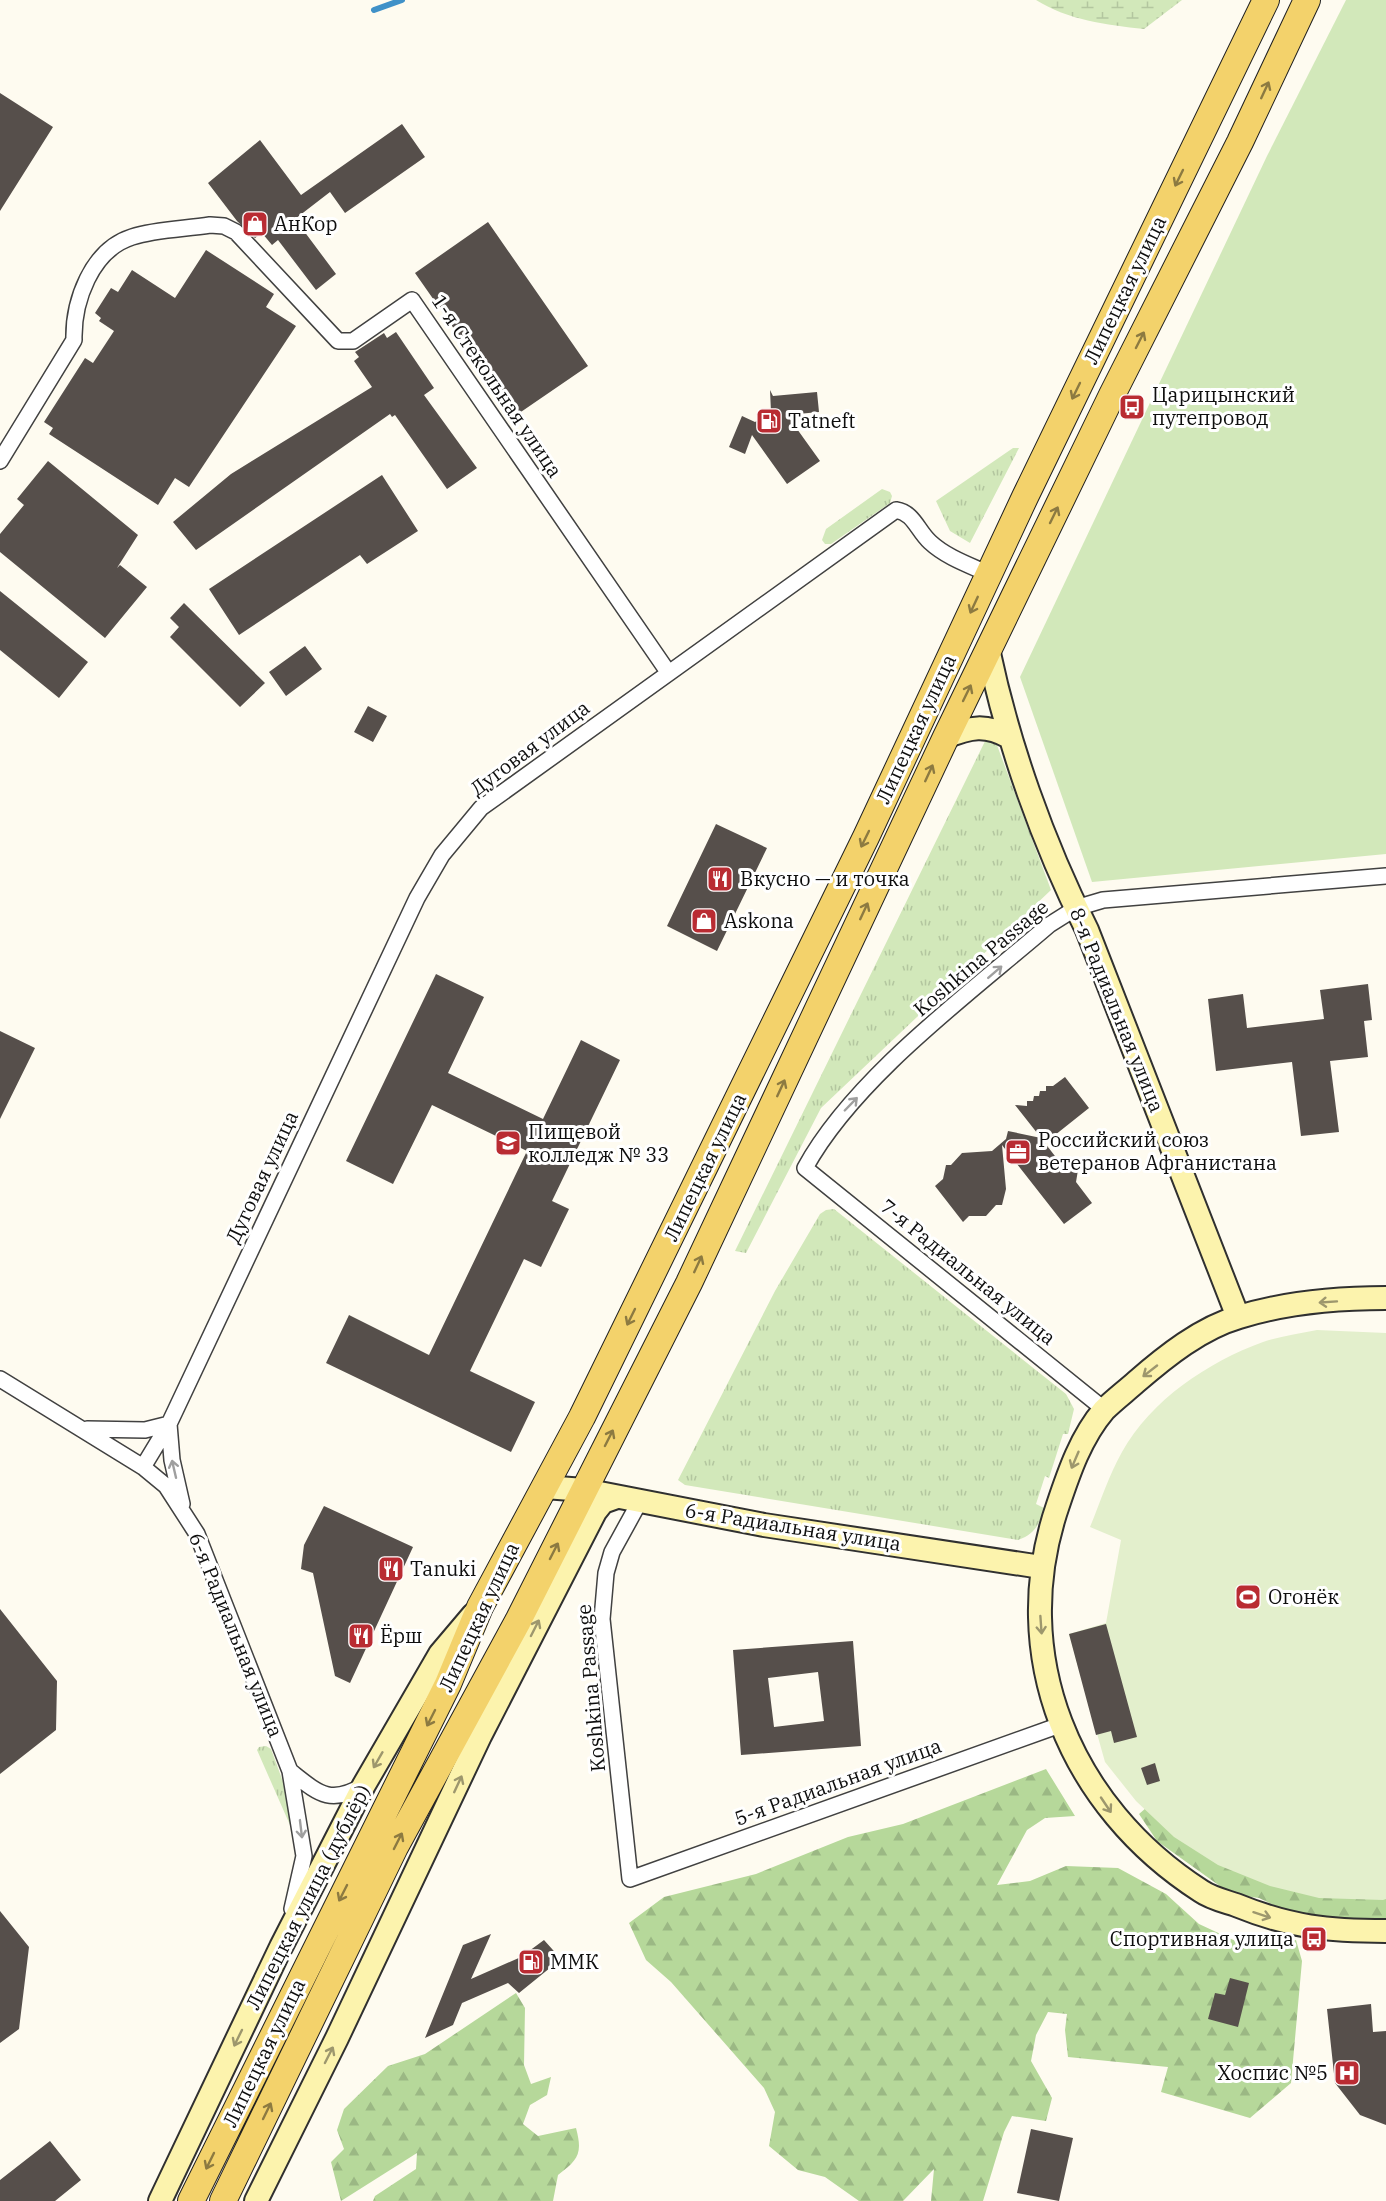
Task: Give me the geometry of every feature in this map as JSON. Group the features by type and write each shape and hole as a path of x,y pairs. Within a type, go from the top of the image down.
{"main road":[{"name":"Липецкая улица","path":"191,2201 448,1684 480,1607 545,1486 846,879 989,574 1266,0"},
{"name":"Липецкая улица","path":"223,2201 395,1847 518,1621 689,1283 988,649 1240,142 1307,0"},
{"name":"8-я Радиальная улица","path":"988,649 1009,736 1238,1317"},
{"path":"946,737 972,727 983,726 1009,736"},
{"path":"1386,1298 1309,1303 1238,1317 1208,1330 1179,1348 1105,1410 1086,1435 1067,1478 1041,1567 1042,1641 1050,1697 1079,1765 1116,1819 1156,1856 1203,1892 1261,1916 1314,1929 1386,1931"},
{"name":"6-я Радиальная улица","path":"545,1486 584,1490 764,1525 1041,1567"},
{"path":"256,2201 338,2038 480,1736 595,1512 603,1502 617,1497"},
{"name":"Липецкая улица (дублёр)","path":"160,2201 281,1947 364,1785 440,1654 480,1607"},
{"path":"480,1736 518,1621"}],"street":[{"name":"1-я Стекольная улица","path":"0,461 74,340 73,319 77,302 92,271 108,251 131,237 210,225 224,226 236,232 339,340 353,341 412,300 668,672"},
{"name":"Дуговая улица","path":"142,1467 169,1424 417,898 442,855 481,808 896,510 912,518 928,541 941,551 989,574"},
{"name":"Koshkina Passage","path":"805,1168 831,1127 896,1060 1049,925 1076,908 1103,900 1386,876"},
{"name":"7-я Радиальная улица","path":"805,1168 1105,1410"},
{"name":"6-я Радиальная улица","path":"0,1379 142,1467 166,1486 197,1534 290,1771 304,1856 302,1873 281,1947"},
{"path":"84,1429 145,1430 169,1424 172,1460 184,1512"},
{"name":"Koshkina Passage","path":"630,1879 602,1619 606,1573 612,1552 640,1501"},
{"name":"5-я Радиальная улица","path":"630,1879 1060,1725"},
{"path":"290,1771 318,1793 334,1797 348,1794 364,1785"}],"green space":[{"path":"1036,0 1182,0 1144,29 1074,17"},
{"path":"1346,0 1386,0 1386,854 1092,882 1020,677 1267,156"},
{"path":"1013,448 1019,448 970,543 950,531 936,501"},
{"path":"882,489 890,492 892,496 890,503 831,544 825,544 822,540 826,529"},
{"path":"991,729 1051,890 821,1108 746,1253 735,1251"},
{"path":"834,1209 1066,1394 1074,1409 1068,1434 1063,1434 1049,1478 1045,1476 1036,1504 1044,1508 1038,1524 1029,1535 1018,1540 685,1485 678,1480 775,1291 820,1214"},
{"name":"Огонёк","path":"1317,1330 1386,1333 1386,1899 1383,1900 1319,1898 1270,1886 1218,1865 1174,1837 1136,1801 1105,1762 1069,1634 1106,1623 1121,1540 1090,1527 1113,1470 1134,1433 1165,1400 1183,1385 1222,1360 1269,1340"},
{"path":"266,1746 271,1749 290,1801 294,1826 290,1825 257,1750 259,1747"},
{"path":"1046,1769 1075,1816 1045,1818 1027,1830 997,1885 1030,1881 1066,1866 1118,1868 1166,1894 1199,1924 1242,1944 1296,1940 1302,1961 1291,2083 1250,2118 1161,2092 1168,2067 1068,2057 1065,2030 1067,2014 1048,2012 1036,2035 1031,2061 1052,2098 1046,2121 1012,2116 1004,2132 983,2201 931,2201 934,2169 903,2201 859,2201 825,2177 798,2170 769,2146 775,2112 764,2088 671,1982 646,1960 629,1923 664,1897 756,1874 848,1837 903,1824"},
{"path":"1168,1789 1386,1891 1386,1919 1370,1924 1334,1919 1286,1911 1259,1898 1231,1894 1157,1841 1139,1814"},
{"path":"516,1993 525,2008 524,2065 531,2084 551,2077 547,2095 530,2105 523,2124 538,2136 576,2128 578,2137 577,2156 558,2175 553,2201 373,2201 375,2196 416,2169 417,2153 341,2201 331,2162 344,2149 337,2130 344,2109 388,2066 425,2054"}],"building":[{"path":"0,93 53,127 0,211"},
{"path":"402,124 425,157 345,213 330,192 295,219 336,274 316,290 278,240 272,245 262,233 255,238 237,221 208,183 260,140 301,195"},
{"path":"488,222 588,366 515,416 415,273"},
{"path":"206,250 274,294 266,307 296,326 189,487 175,478 158,505 49,434 53,428 44,422 85,358 93,363 114,331 99,321 101,318 95,313 111,288 118,292 132,270 175,298"},
{"path":"396,332 434,388 424,395 477,468 447,489 395,415 392,417 390,414 196,550 173,522 231,474 372,387 354,361 359,357 355,352 384,333 387,338"},
{"path":"770,390 773,396 817,392 819,412 787,415 820,461 787,484 752,435 745,454 729,447 742,416 755,422 771,412"},
{"path":"48,461 138,535 117,568 120,565 147,587 105,638 0,552 0,534 24,505 17,499"},
{"path":"382,475 418,531 367,564 360,555 239,635 209,589"},
{"path":"0,591 88,662 59,698 0,650"},
{"path":"184,603 265,683 240,707 170,637 179,627 170,618"},
{"path":"305,646 322,669 286,696 269,672"},
{"path":"368,706 387,716 373,742 354,732"},
{"path":"716,824 767,848 717,951 667,926"},
{"path":"436,974 484,997 448,1073 543,1119 581,1040 620,1060 552,1201 569,1209 541,1267 524,1259 470,1371 535,1402 511,1452 326,1363 349,1315 429,1355 527,1151 432,1105 393,1184 346,1161"},
{"path":"1368,984 1372,1020 1364,1021 1368,1057 1330,1061 1339,1132 1301,1136 1292,1062 1216,1071 1208,999 1243,994 1247,1028 1324,1019 1320,990"},
{"path":"0,1031 35,1048 0,1119"},
{"path":"1065,1077 1089,1108 1045,1143 1015,1105 1027,1106 1027,1101 1033,1101 1034,1096 1039,1096 1040,1091 1046,1091 1046,1086 1053,1086"},
{"name":"Российский союз ветеранов Афганистана","path":"1008,1131 1041,1138 1065,1169 1078,1170 1076,1182 1092,1203 1064,1224 1002,1145 1006,1189 1002,1205 996,1205 986,1216 969,1216 963,1222 935,1186 943,1179 946,1165 951,1165 962,1153 992,1151 1006,1139"},
{"path":"324,1506 413,1547 350,1683 335,1676 313,1573 301,1569 304,1545"},
{"path":"0,1609 57,1681 56,1730 0,1774"},
{"path":"1106,1624 1137,1737 1114,1743 1111,1731 1096,1735 1069,1634"},
{"path":"853,1641 861,1746 741,1755 733,1650","holes":["818,1672 824,1721 774,1727 768,1678"]},
{"path":"1155,1763 1160,1781 1147,1785 1141,1768"},
{"path":"0,1911 29,1947 19,2029 0,2043"},
{"path":"491,1934 471,1979 521,1957 544,1940 561,1959 519,1993 508,1983 462,2003 453,2025 425,2038 463,1945"},
{"path":"1230,1978 1249,1983 1238,2027 1208,2019 1215,1993 1225,1995"},
{"path":"1371,2004 1373,2032 1386,2031 1386,2125 1360,2115 1335,2083 1327,2009"},
{"path":"1031,2129 1073,2138 1059,2201 1017,2193"},
{"path":"50,2141 81,2180 55,2201 0,2201 0,2180"}],"waterway":[{"path":"374,10 402,0"}],"place":[{"name":"АнКор","path":"255,224"},
{"name":"Царицынский путепровод","path":"1132,407"},
{"name":"Tatneft","path":"769,421"},
{"name":"Вкусно — и точка","path":"720,879"},
{"name":"Askona","path":"704,921"},
{"name":"Пищевой колледж № 33","path":"508,1143"},
{"name":"Российский союз ветеранов Афганистана","path":"1018,1152"},
{"name":"Tanuki","path":"391,1569"},
{"name":"Огонёк","path":"1248,1597"},
{"name":"Ёрш","path":"361,1636"},
{"name":"Спортивная улица","path":"1314,1939"},
{"name":"ММК","path":"531,1962"},
{"name":"Хоспис №5","path":"1347,2073"}]}
